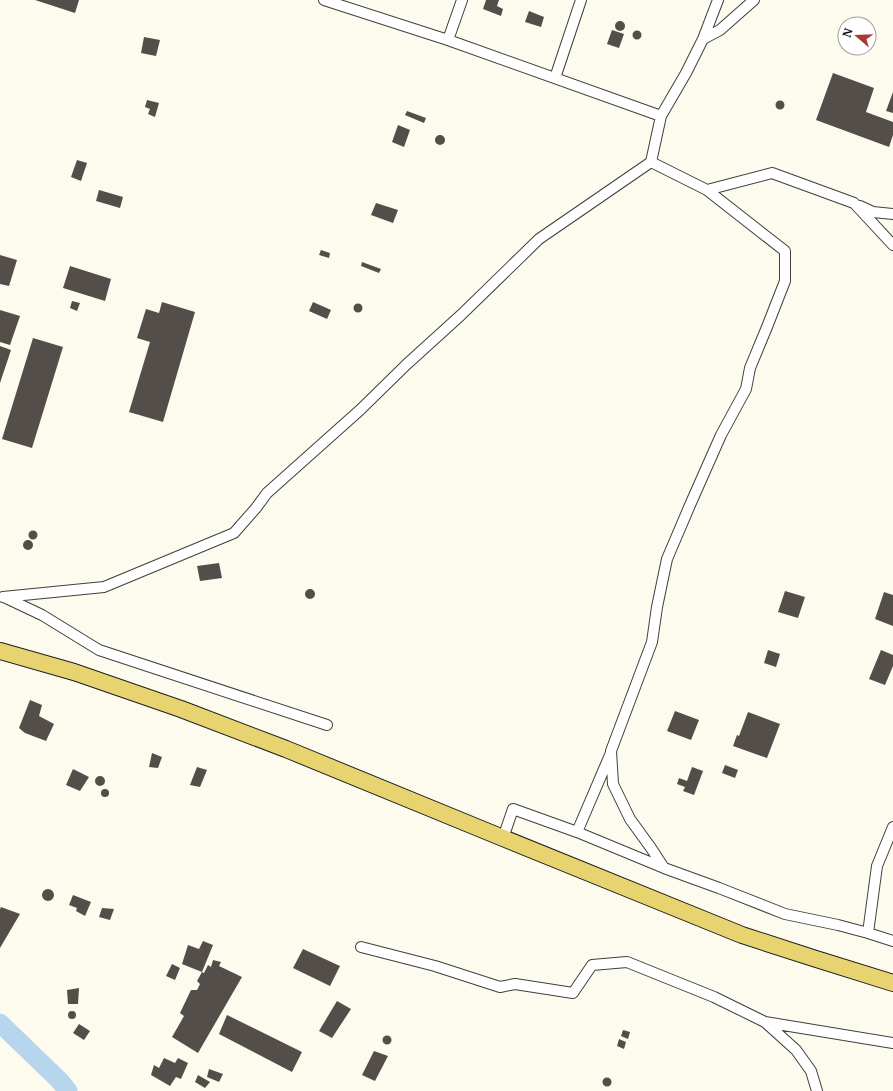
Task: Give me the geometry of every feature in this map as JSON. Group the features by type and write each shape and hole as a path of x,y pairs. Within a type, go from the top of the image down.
{"main road":[{"path":"0,651 74,672 181,709 286,749 742,935 893,983"}],"street":[{"path":"324,0 347,4 662,116"},
{"path":"448,40 462,0"},
{"path":"555,78 581,0"},
{"path":"2,597 104,587 234,533 267,493 360,410 539,239 651,162 662,116 703,39 718,0"},
{"path":"703,39 720,30 754,0"},
{"path":"577,832 612,751 652,642 657,607 667,559 721,436 746,389 750,368 785,281 785,251 707,190 651,162"},
{"path":"707,190 772,173 873,212 893,214"},
{"path":"854,204 893,245"},
{"path":"2,597 42,615 99,650 327,725"},
{"path":"612,751 613,784 630,820 652,848 664,868"},
{"path":"503,838 513,809 577,832 664,868 720,888 785,914 838,925 893,941"},
{"path":"868,933 877,866 893,827"},
{"path":"361,947 435,966 500,987 515,984 573,993 592,965 627,962 714,997 765,1022 800,1055 811,1070 817,1091"},
{"path":"765,1022 893,1043"}],"building":[{"path":"35,0 79,0 75,13"},
{"path":"486,0 499,0 497,6 503,9 501,16 483,9"},
{"path":"529,11 544,17 541,27 525,22"},
{"path":"618,21 622,21 625,26 622,31 618,31 615,28 615,24"},
{"path":"612,30 624,34 619,48 607,44"},
{"path":"637,30 642,35 637,40 632,35"},
{"path":"144,37 160,40 156,56 141,53"},
{"path":"833,73 874,88 866,112 893,122 893,135 889,147 816,120"},
{"path":"893,92 893,113 886,111"},
{"path":"147,100 159,103 155,117 148,114 150,109 145,107"},
{"path":"780,100 785,105 780,110 775,105"},
{"path":"407,111 426,118 424,123 405,115"},
{"path":"398,125 410,130 404,147 392,142"},
{"path":"438,135 442,135 444,136 444,144 438,145 435,142 435,138"},
{"path":"77,160 87,163 81,181 71,177"},
{"path":"99,190 123,197 120,208 96,201"},
{"path":"376,203 398,210 393,223 371,215"},
{"path":"321,250 330,253 329,258 319,255"},
{"path":"0,255 17,260 9,286 0,284"},
{"path":"362,262 381,269 379,273 361,266"},
{"path":"70,266 111,279 105,301 63,288"},
{"path":"72,301 80,303 77,311 70,308"},
{"path":"162,302 195,312 163,422 129,412 150,342 137,338 146,309 159,313"},
{"path":"313,302 331,310 327,319 309,311"},
{"path":"358,303 363,308 358,313 353,308"},
{"path":"0,310 20,316 10,345 0,342"},
{"path":"33,338 63,347 32,448 2,439"},
{"path":"0,346 11,350 0,383"},
{"path":"33,530 38,535 33,540 28,535"},
{"path":"26,540 30,540 32,541 32,549 26,550 23,547 23,543"},
{"path":"219,563 222,578 200,581 197,566"},
{"path":"308,589 312,589 314,590 314,598 308,599 305,596 305,592"},
{"path":"785,591 805,597 798,618 778,612"},
{"path":"884,592 893,595 893,626 875,619"},
{"path":"768,650 780,654 776,667 764,663"},
{"path":"881,650 893,655 893,666 885,685 869,679"},
{"path":"30,700 42,705 39,716 54,724 46,741 25,733 19,728"},
{"path":"675,711 699,720 691,740 667,731"},
{"path":"748,712 780,724 767,758 733,746 737,735 739,736"},
{"path":"152,753 162,757 158,768 149,767"},
{"path":"725,765 738,770 735,778 722,773"},
{"path":"197,767 207,770 200,787 190,785"},
{"path":"692,767 703,771 694,795 683,791 685,787 677,784 679,778 687,781"},
{"path":"73,769 89,777 80,791 66,785"},
{"path":"100,776 105,781 100,786 95,781"},
{"path":"103,789 107,789 109,793 107,797 103,797 101,795 101,791"},
{"path":"48,889 52,891 54,895 52,899 48,901 44,899 42,895 44,891"},
{"path":"73,895 91,902 85,916 76,911 77,908 69,905"},
{"path":"1,907 20,914 0,948 0,909"},
{"path":"102,908 114,909 110,920 99,917"},
{"path":"203,941 213,945 202,972 182,964 188,945 199,949"},
{"path":"303,949 340,966 330,986 293,968"},
{"path":"213,960 221,962 219,966 242,977 198,1053 172,1037 184,1016 180,1013 191,990 197,990 200,984 197,981 202,972 204,973 208,965 211,967"},
{"path":"172,964 180,968 175,980 166,976"},
{"path":"79,988 78,1004 68,1004 67,990"},
{"path":"337,1001 351,1009 332,1038 319,1031"},
{"path":"70,1011 74,1011 76,1015 74,1019 70,1019 68,1017 68,1013"},
{"path":"227,1015 302,1052 292,1072 219,1034"},
{"path":"79,1024 90,1031 84,1040 73,1033"},
{"path":"623,1030 630,1032 628,1039 621,1036"},
{"path":"387,1035 392,1040 387,1045 382,1040"},
{"path":"619,1039 626,1042 624,1049 617,1046"},
{"path":"374,1051 388,1056 375,1081 362,1075"},
{"path":"164,1058 175,1063 178,1058 188,1063 181,1079 176,1077 170,1086 151,1075 154,1065 159,1068"},
{"path":"209,1069 223,1074 219,1082 207,1077"},
{"path":"198,1075 210,1082 205,1088 195,1082"},
{"path":"605,1078 609,1078 611,1082 609,1086 605,1086 603,1084 603,1080"}],"waterway":[{"path":"0,1023 60,1081 68,1091"}]}
